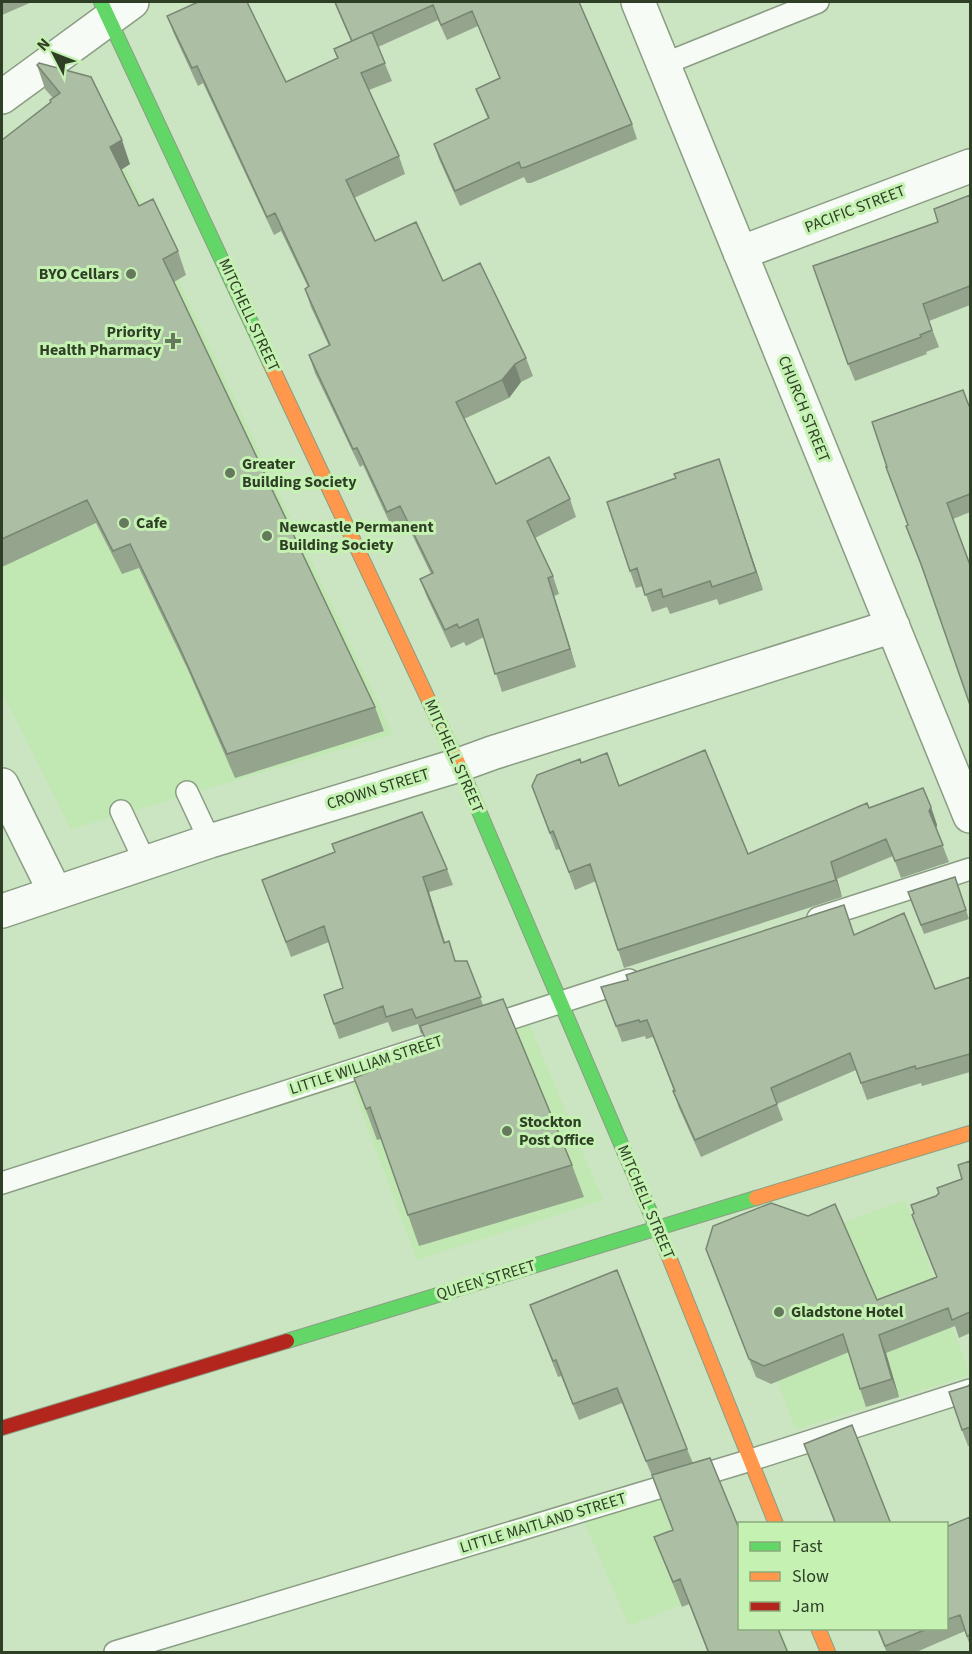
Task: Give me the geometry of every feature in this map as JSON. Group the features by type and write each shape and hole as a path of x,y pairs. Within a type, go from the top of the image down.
{"street":[{"name":"CHURCH STREET","path":"639,2 893,626 967,800"},
{"path":"2,97 114,7"},
{"name":"MITCHELL STREET","path":"114,7 459,765 657,1228 775,1522"},
{"name":"PACIFIC STREET","path":"740,253 970,166"},
{"name":"CROWN STREET","path":"2,911 210,841 459,765 503,749 893,626"},
{"path":"2,785 55,892"},
{"name":"QUEEN STREET","path":"2,1428 970,1133"},
{"path":"818,1630 828,1653"}],"lane":[{"path":"664,64 818,2"},
{"path":"187,792 210,841"},
{"path":"121,811 145,862"},
{"path":"800,924 970,868"},
{"name":"LITTLE WILLIAM STREET","path":"2,1183 652,973"},
{"name":"LITTLE MAITLAND STREET","path":"115,1653 751,1460 970,1390"}],"shaded area":[{"path":"98,110 393,734 71,829 2,692 2,331"},
{"path":"526,1017 603,1200 417,1260 348,1075"},
{"path":"905,1200 970,1375 796,1429 731,1264"},
{"path":"717,1474 738,1526 738,1630 781,1630 790,1652 709,1652 690,1601 629,1626 583,1519"}],"building":[{"path":"198,2 247,2 286,82 338,58 334,49 372,32 385,63 361,73 399,156 346,180 375,241 416,222 443,281 480,263 526,358 515,364 502,380 456,402 496,484 549,457 570,499 527,521 553,576 548,578 570,649 495,674 478,619 459,628 457,624 445,630 420,579 433,573 400,506 387,512 357,448 353,449 309,355 330,345 305,289 309,286 275,213 267,217 197,66 192,68 167,16"},
{"path":"335,2 579,2 632,124 526,167 521,168 519,162 455,191 434,144 489,118 476,89 500,78 472,11 441,25 433,5 352,41"},
{"path":"39,63 91,77 122,140 110,147 139,206 153,199 178,251 163,259 375,707 227,754 130,544 113,551 87,500 2,539 2,140 60,93 37,65"},
{"path":"970,195 970,286 923,304 932,330 920,335 921,337 848,364 813,266 938,222 934,209"},
{"path":"963,390 970,406 970,494 947,503 970,565 970,705 906,526 908,525 872,422"},
{"path":"719,459 756,572 712,587 710,581 663,597 661,589 645,595 637,568 630,571 607,502 676,478 674,474"},
{"path":"705,750 748,854 867,803 869,808 923,788 931,807 929,811 943,845 895,861 886,839 831,862 836,880 618,950 590,864 569,872 553,831 550,833 532,786 537,775 580,759 581,763 607,753 619,786"},
{"path":"422,812 447,869 423,877 444,943 449,941 455,961 467,961 481,997 416,1018 412,1009 386,1017 383,1006 334,1024 324,995 343,988 324,926 286,942 262,880 335,852 332,844"},
{"path":"955,877 966,910 921,925 908,892"},
{"path":"844,905 854,935 904,913 935,989 970,977 970,1054 916,1069 915,1066 861,1083 850,1053 771,1088 777,1104 695,1140 673,1091 675,1091 647,1020 616,1026 601,987 628,980 626,975"},
{"path":"503,999 572,1165 408,1215 370,1107 366,1109 354,1078 429,1048 420,1026"},
{"path":"970,1161 970,1312 952,1320 948,1308 879,1335 892,1379 860,1389 843,1334 764,1366 749,1359 706,1249 713,1226 771,1203 808,1216 835,1204 877,1300 937,1277 912,1215 914,1213 911,1205 936,1196 939,1193 937,1188 962,1179 958,1165"},
{"path":"617,1270 687,1449 646,1461 617,1388 573,1404 556,1360 553,1361 530,1305"},
{"path":"970,1384 970,1427 962,1430 949,1392"},
{"path":"852,1425 890,1522 835,1522 804,1444"},
{"path":"710,1458 738,1526 738,1630 778,1630 788,1653 709,1653 680,1579 673,1582 654,1537 673,1530 652,1475"},
{"path":"970,1517 970,1635 967,1636 960,1615 948,1619 948,1526"},
{"path":"878,1630 925,1630 885,1646"}],"traffic: fast":[{"path":"101,2 270,363"},
{"path":"461,769 665,1247"},
{"path":"287,1341 756,1198"}],"traffic: slow":[{"path":"270,363 461,769"},
{"path":"756,1198 970,1133"},
{"path":"665,1247 775,1522"},
{"path":"819,1630 828,1652"}],"traffic: jam":[{"path":"2,1428 287,1341"}],"place":[{"name":"BYO Cellars","path":"131,274"},
{"name":"Priority Health Pharmacy","path":"173,341"},
{"name":"Greater Building Society","path":"230,473"},
{"name":"Cafe","path":"124,523"},
{"name":"Newcastle Permanent Building Society","path":"267,536"},
{"name":"Stockton Post Office","path":"507,1131"},
{"name":"Gladstone Hotel","path":"779,1312"}]}
